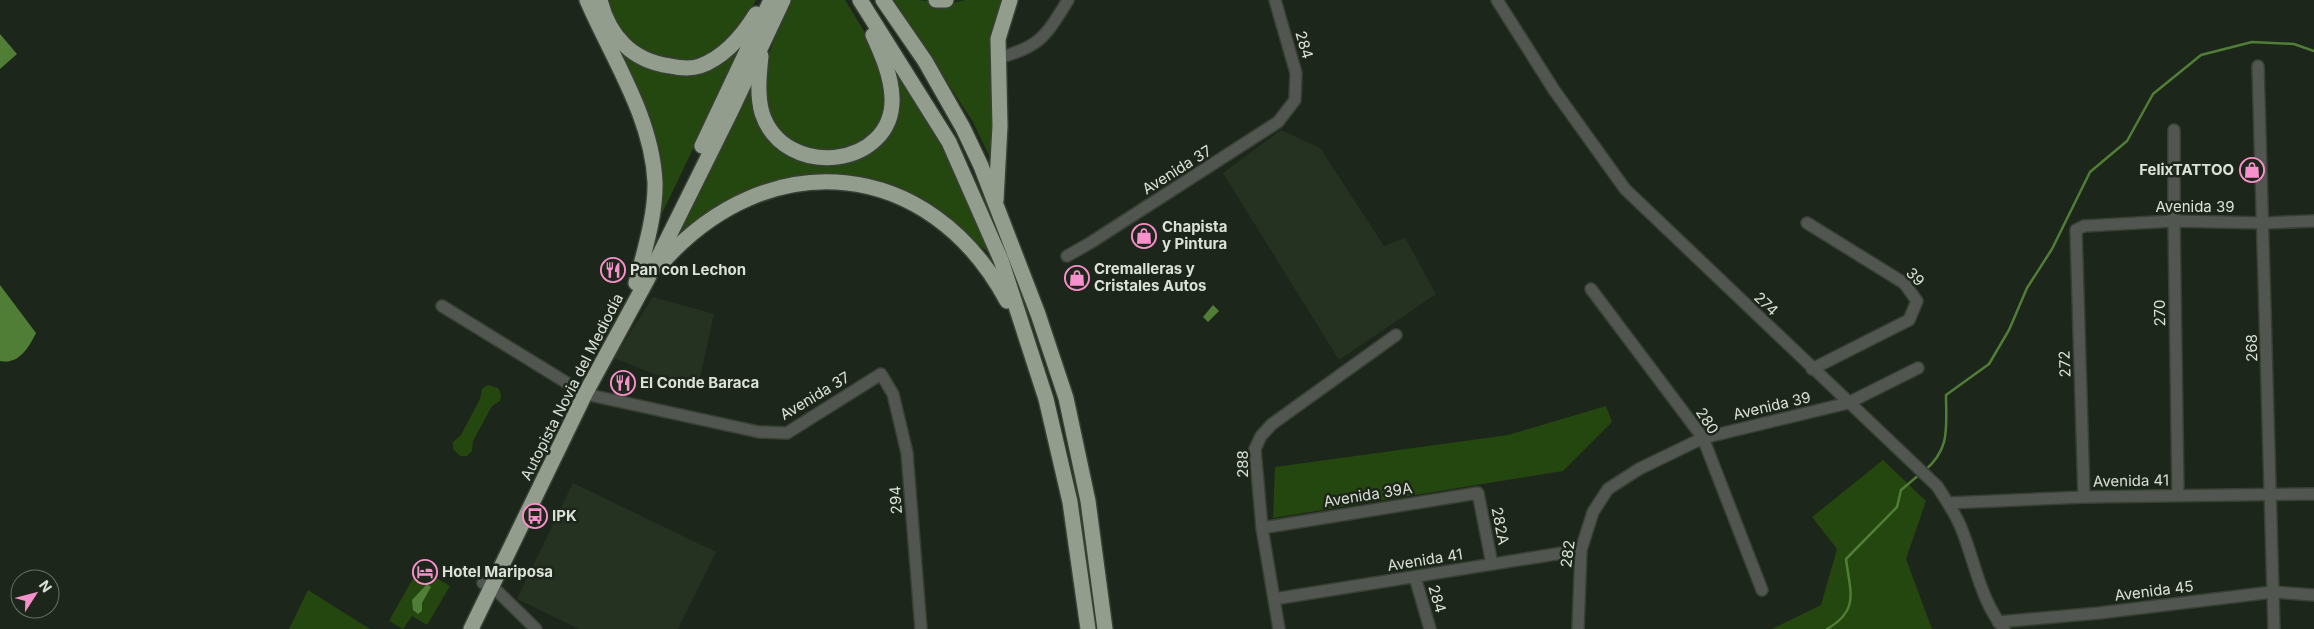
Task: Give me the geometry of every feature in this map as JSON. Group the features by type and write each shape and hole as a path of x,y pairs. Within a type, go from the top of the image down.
{"highway":[{"path":"587,0 640,116 651,148 655,183 641,282"},
{"path":"600,0 609,27 627,50 650,62 685,68 706,63 738,40 764,0"},
{"name":"Autopista Novia del Mediodía","path":"641,282 771,0"},
{"name":"Autopista Novia del Mediodía","path":"471,629 488,585 582,393 762,46 783,0"},
{"path":"762,46 759,93 762,112 770,130 778,140 790,149 814,158 831,159 864,148 878,135 884,126 892,98 889,76 881,53 856,0"},
{"path":"860,0 949,142 1001,260 1046,399 1070,502 1088,629"},
{"path":"883,0 925,62 963,128 1022,270 1066,398 1088,502 1105,629"},
{"path":"936,0 946,0"},
{"path":"996,204 1000,126 998,39 1010,0"},
{"path":"641,282 674,249 702,225 739,201 780,186 817,181 858,184 890,192 924,208 967,243 992,272 1008,302 1046,399"},
{"name":"Autopista Novia del Mediodía","path":"460,629 488,585"}],"street":[{"path":"998,58 1023,51 1048,32 1068,0"},
{"name":"284","path":"1275,0 1296,73 1295,100"},
{"name":"274","path":"1501,1 1554,90 1625,188 1812,369 1925,474 1948,504 1962,528 1979,580 2001,625"},
{"name":"268","path":"2258,66 2264,223 2274,629"},
{"name":"Avenida 37","path":"1067,256 1259,135 1278,122 1295,100"},
{"name":"270","path":"2174,130 2178,495"},
{"name":"Avenida 39","path":"2076,230 2084,226 2174,221 2264,223 2314,221"},
{"name":"39","path":"1807,223 1904,283 1917,301 1909,320 1812,369"},
{"name":"272","path":"2076,230 2084,498"},
{"name":"280","path":"1591,289 1702,438 1762,590"},
{"name":"Avenida 37","path":"442,306 582,393 759,432 787,433 880,374"},
{"name":"288","path":"1279,629 1262,528 1256,449 1261,436 1272,424 1396,335"},
{"name":"Avenida 39","path":"1608,489 1639,469 1702,438 1848,403 1918,368"},
{"name":"294","path":"880,374 894,394 907,453 921,629"},
{"name":"282","path":"1578,629 1580,550 1593,512 1608,489"},
{"name":"Avenida 39A","path":"1262,528 1478,493"},
{"name":"282A","path":"1478,493 1492,564"},
{"name":"Avenida 41","path":"1948,504 2178,495 2314,494"},
{"name":"Avenida 41","path":"1274,599 1580,550"},
{"name":"284","path":"1415,576 1430,629"},
{"path":"488,585 536,629"},
{"name":"Avenida 45","path":"2001,625 2273,592 2314,595"}],"shaded area":[{"path":"605,0 756,0 743,24 724,45 706,58 684,63 637,51 615,27"},
{"path":"789,0 845,0 869,39 887,91 885,111 874,131 860,145 822,155 785,139 767,111 764,87 766,62"},
{"path":"894,0 920,0 948,4 965,0 1002,0 995,168 973,122"},
{"path":"749,32 657,224 659,193 614,40 688,71"},
{"path":"0,34 17,54 0,69"},
{"path":"887,52 943,148 990,254 948,218 918,198 879,182 832,176 790,178 757,187 710,212 677,240 755,76 758,114 816,164 886,132"},
{"path":"1281,130 1320,148 1384,246 1405,238 1436,294 1339,360 1223,173"},
{"path":"0,285 36,333 30,344 18,358 7,362 0,361"},
{"path":"653,297 714,314 697,391 614,358"},
{"path":"1213,305 1219,311 1208,322 1203,317"},
{"path":"488,385 498,388 501,394 500,401 492,406 473,441 472,451 467,456 460,456 453,449 453,442 461,435 480,399 482,389"},
{"path":"1606,406 1612,422 1563,471 1273,518 1275,467 1508,435"},
{"path":"1883,460 1926,501 1906,559 1932,629 1772,629 1821,605 1837,549 1812,517"},
{"path":"573,483 716,552 678,629 579,629 517,599"},
{"path":"419,568 450,586 427,625 412,616 403,629 389,621"},
{"path":"427,584 431,587 422,603 422,611 418,614 413,610 412,600"},
{"path":"308,590 370,629 289,629"}],"waterway":[{"path":"1924,471 1933,463 1943,446 1946,427 1946,395 1989,364 2009,330 2027,288 2052,249 2090,172 2127,141 2153,94 2201,55 2252,42 2294,44 2314,51"},
{"path":"1827,629 1837,622 1849,607 1850,591 1846,559 1897,507 1901,490 1920,474"}],"place":[{"name":"FelixTATTOO","path":"2252,170"},
{"name":"Chapista y Pintura","path":"1144,236"},
{"name":"Pan con Lechon","path":"613,270"},
{"name":"Cremalleras y Cristales Autos","path":"1077,278"},
{"name":"El Conde Baraca","path":"623,383"},
{"name":"IPK","path":"535,516"},
{"name":"Hotel Mariposa","path":"425,572"}]}
